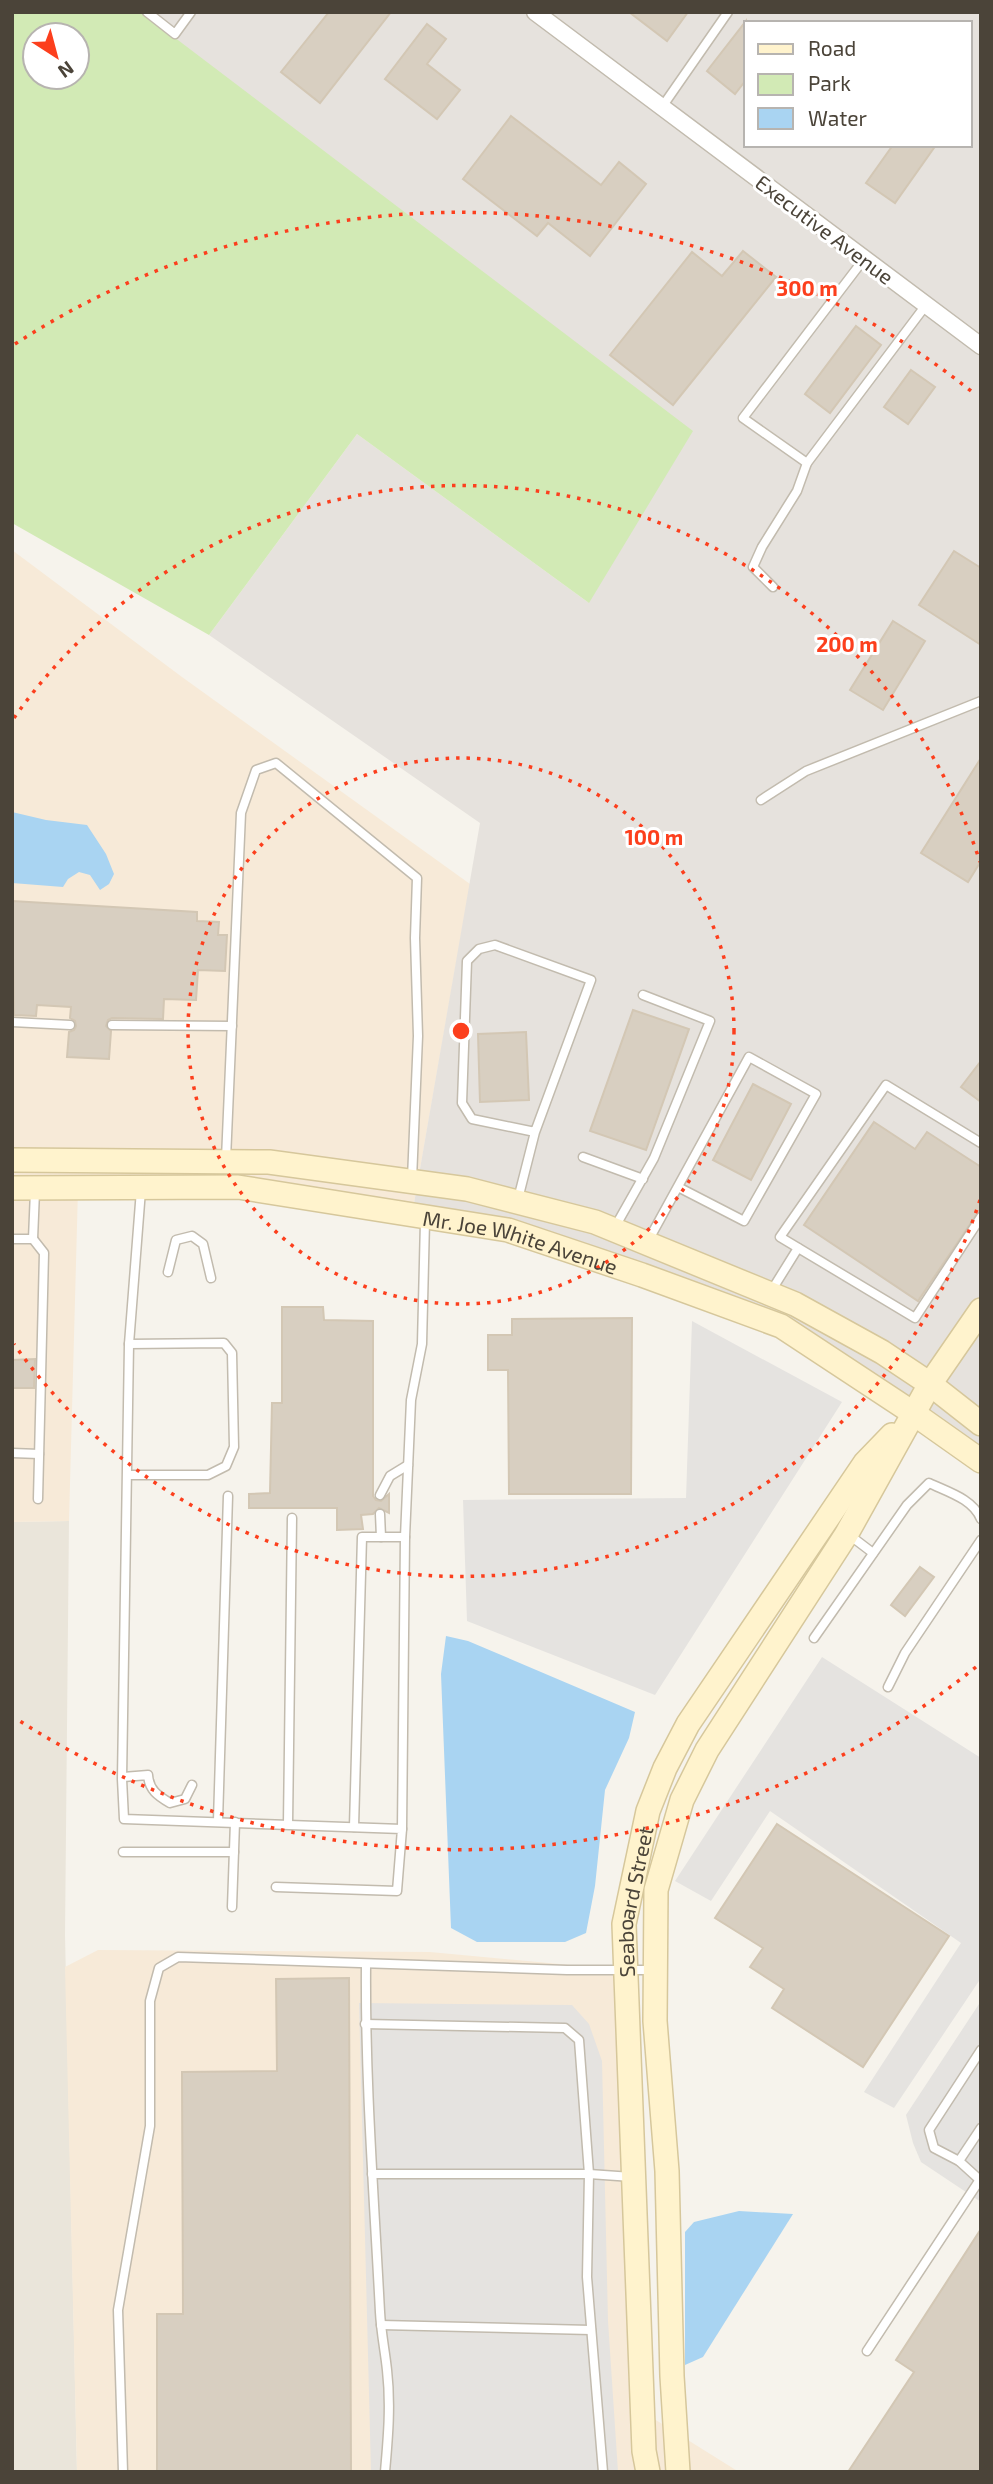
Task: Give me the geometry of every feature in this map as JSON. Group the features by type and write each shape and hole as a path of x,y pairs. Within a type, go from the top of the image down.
{"street":[{"name":"Executive Avenue","path":"535,12 981,346"},
{"name":"Mr. Joe White Avenue","path":"12,1160 269,1162 467,1189 594,1222 795,1304 882,1352 930,1384 981,1424"},
{"name":"Mr. Joe White Avenue","path":"12,1188 238,1187 508,1230 781,1326 981,1461"},
{"name":"Seaboard Street","path":"678,2472 669,2308 667,2171 655,2021 656,1891 682,1800 707,1750 846,1535 930,1384 978,1320"},
{"name":"Seaboard Street","path":"648,2472 644,2451 624,1924 648,1811 682,1735 760,1615 865,1463 913,1413"}],"lane":[{"path":"147,12 175,34 191,12"},
{"path":"662,107 728,12"},
{"path":"807,463 743,418 864,258"},
{"path":"772,587 753,567 762,547 797,491 807,463 926,305"},
{"path":"761,800 806,771 981,701"},
{"path":"226,1162 241,813 256,770 276,762 417,878 415,938 418,1036 412,1182"},
{"path":"518,1202 535,1132 591,980 495,945 479,949 467,961 463,1103 472,1119 535,1132"},
{"path":"614,1230 654,1158 710,1021 643,995"},
{"path":"12,1021 70,1024"},
{"path":"112,1025 232,1026"},
{"path":"647,1244 678,1187 749,1057 816,1094 744,1221 678,1187"},
{"path":"981,1143 886,1085 780,1237 915,1318 981,1217"},
{"path":"583,1157 643,1179"},
{"path":"35,1188 33,1239 44,1253 38,1499"},
{"path":"141,1188 130,1345 124,1819 402,1829"},
{"path":"276,1887 397,1891 402,1829 408,1465 411,1400 422,1344 426,1217"},
{"path":"168,1272 176,1240 192,1236 203,1244 211,1278"},
{"path":"12,1239 33,1239"},
{"path":"769,1293 798,1248"},
{"path":"129,1475 208,1475 226,1466 234,1447 232,1353 224,1343 130,1345"},
{"path":"12,1453 39,1454"},
{"path":"380,1495 390,1476 408,1465"},
{"path":"814,1638 907,1505 929,1483 956,1495 977,1510 981,1520"},
{"path":"218,1821 228,1496"},
{"path":"380,1514 381,1537"},
{"path":"288,1824 292,1518"},
{"path":"846,1535 852,1536 873,1553"},
{"path":"354,1826 362,1537 405,1537"},
{"path":"888,1688 905,1653 981,1540"},
{"path":"123,1777 148,1775 149,1784 157,1796 170,1803 185,1799 192,1785"},
{"path":"232,1907 235,1822"},
{"path":"123,1852 234,1852"},
{"path":"123,2472 117,2311 150,2126 150,2001 159,1968 177,1957 366,1965 654,1969"},
{"path":"366,1965 365,2024 372,2174 390,2423 385,2472 392,2472"},
{"path":"365,2024 565,2028 579,2040 589,2174 587,2277 603,2472"},
{"path":"867,2351 980,2181 959,2161 934,2148 929,2130 981,2050"},
{"path":"959,2161 981,2128"},
{"path":"372,2174 589,2174 633,2178"},
{"path":"381,2325 591,2330"}],"shaded area":[{"path":"141,12 981,12 981,1461 872,1378 642,1275 412,1215 480,823 209,635 357,434 589,603"},
{"path":"12,550 182,677 470,884 412,1215 238,1187 78,1189 69,1521 12,1522"},
{"path":"692,1321 842,1402 655,1695 467,1621 463,1500 686,1498"},
{"path":"69,1521 65,1935 77,2472 12,2472 12,1522"},
{"path":"822,1657 981,1758 981,1978 894,2108 864,2092 961,1943 770,1811 711,1901 675,1881"},
{"path":"98,1950 430,1952 625,1970 643,2412 739,2472 77,2472 65,1967"},
{"path":"981,2001 981,2202 921,2162 906,2115"},
{"path":"359,2003 572,2005 589,2024 602,2061 608,2321 618,2472 371,2472"}],"green space":[{"path":"12,12 141,12 693,431 589,603 357,434 209,635 12,523"}],"water":[{"path":"12,812 87,825 106,854 114,874 109,884 100,890 90,875 79,872 68,879 63,887 12,883"},
{"path":"446,1636 468,1641 635,1712 629,1738 605,1790 595,1886 586,1933 565,1942 477,1942 451,1928 441,1674"},
{"path":"739,2211 793,2214 703,2357 685,2365 685,2232 694,2222"}],"building":[{"path":"329,12 391,12 320,103 281,72"},
{"path":"629,12 688,12 667,41"},
{"path":"427,24 446,39 427,64 460,90 437,119 385,79"},
{"path":"744,24 744,83 735,94 707,71"},
{"path":"511,116 601,185 619,162 646,184 590,256 548,223 537,236 463,179"},
{"path":"892,147 935,147 895,203 866,183"},
{"path":"743,251 776,277 673,405 610,355 692,252 722,276"},
{"path":"856,326 881,345 830,413 805,394"},
{"path":"911,370 935,387 908,424 884,407"},
{"path":"954,551 981,568 981,645 919,605"},
{"path":"893,621 925,641 883,710 850,690"},
{"path":"981,758 981,861 968,882 921,853"},
{"path":"12,901 197,912 197,921 219,922 218,935 227,935 225,971 198,970 196,1000 164,999 163,1019 108,1020 106,1026 111,1031 109,1059 67,1057 69,1032 76,1026 75,1021 70,1018 71,1007 37,1005 36,1016 14,1015"},
{"path":"633,1010 689,1029 646,1150 590,1131"},
{"path":"526,1032 529,1100 480,1102 478,1034"},
{"path":"981,1061 981,1102 961,1087"},
{"path":"753,1084 791,1104 751,1180 713,1160"},
{"path":"874,1122 915,1149 927,1132 981,1167 981,1208 918,1301 804,1225"},
{"path":"282,1307 323,1307 324,1320 373,1321 373,1496 381,1501 389,1494 389,1513 379,1508 373,1514 361,1515 363,1529 337,1530 337,1508 249,1508 249,1494 270,1493 272,1403 282,1403"},
{"path":"632,1318 631,1494 509,1494 508,1370 488,1370 488,1335 512,1335 512,1319"},
{"path":"35,1359 34,1388 12,1388 12,1360"},
{"path":"920,1567 934,1577 905,1616 891,1605"},
{"path":"777,1824 949,1936 863,2067 772,2008 784,1989 750,1967 763,1948 715,1918"},
{"path":"349,1978 351,2472 157,2472 157,2314 183,2314 182,2072 277,2071 276,1979"},
{"path":"981,2229 981,2472 848,2472 914,2372 896,2360"}]}
